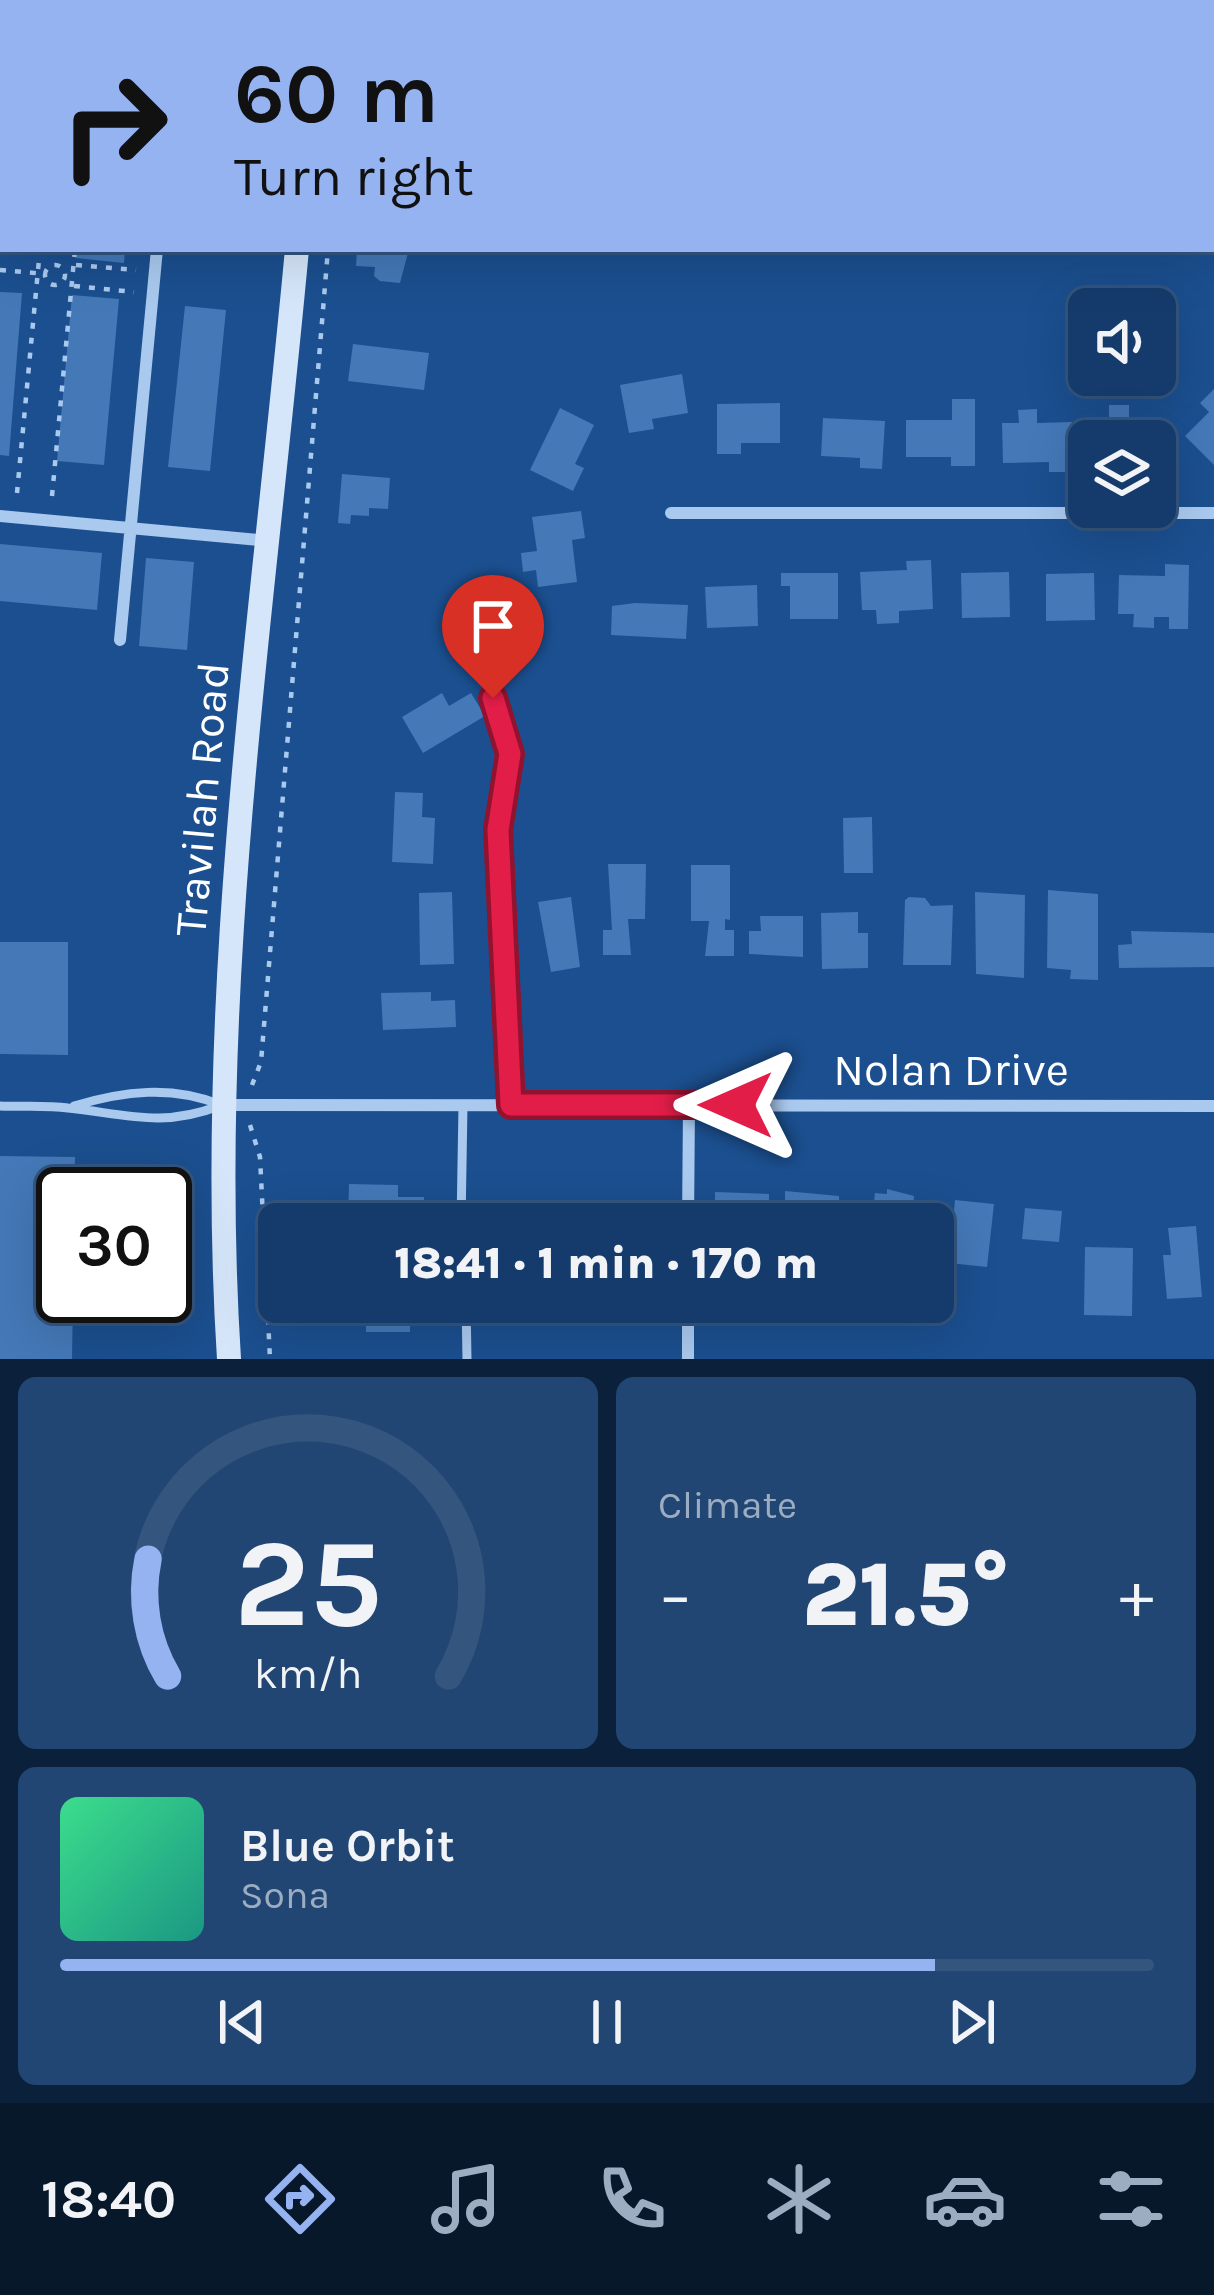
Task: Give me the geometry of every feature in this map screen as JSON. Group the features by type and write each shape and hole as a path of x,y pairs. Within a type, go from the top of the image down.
{"main road":[{"name":"Travilah Road","path":"230,1359 220,1218 233,896 297,252"}],"street":[{"path":"120,640 157,252"},
{"path":"671,513 1214,513"},
{"path":"0,515 270,541"},
{"path":"688,1203 689,1105"},
{"name":"Nolan Drive","path":"221,1106 1214,1106"},
{"path":"688,1323 688,1359"}],"lane":[{"path":"493,698 510,754 498,830 511,1105"},
{"path":"68,1108 122,1092 191,1093 221,1106"},
{"path":"461,1203 463,1105"},
{"path":"0,1106 68,1108 121,1120 190,1117 221,1106"},
{"path":"466,1323 467,1359"}],"path":[{"path":"17,493 40,252"},
{"path":"41,274 54,285 69,276 76,252"},
{"path":"251,1089 262,1062 328,252"},
{"path":"74,265 142,271"},
{"path":"0,270 41,274 58,266 72,286 52,496"},
{"path":"72,286 140,293"},
{"path":"250,1127 260,1157 270,1359"}],"building":[{"path":"77,252 125,252 124,263 76,258"},
{"path":"357,252 408,252 400,283 380,281 374,276 375,267 356,266"},
{"path":"0,292 22,293 9,456 0,455"},
{"path":"72,295 119,299 104,465 57,461"},
{"path":"185,306 226,310 210,471 168,467"},
{"path":"353,344 429,353 424,390 348,381"},
{"path":"682,374 688,413 652,419 654,429 629,433 620,385"},
{"path":"1214,389 1214,465 1185,436 1209,412 1200,403"},
{"path":"952,399 975,399 975,466 951,466 951,457 906,457 906,420 952,420"},
{"path":"780,403 780,443 741,443 741,454 717,454 717,404"},
{"path":"1109,405 1129,405 1129,418 1163,420 1093,420 1109,418"},
{"path":"560,408 594,425 575,464 584,468 573,491 530,470"},
{"path":"1037,409 1037,423 1068,422 1068,472 1049,472 1049,462 1003,463 1002,423 1019,423 1018,410"},
{"path":"823,418 885,421 882,469 860,468 860,458 821,456"},
{"path":"342,474 390,478 388,509 369,508 369,516 351,515 350,524 338,523"},
{"path":"581,511 585,538 572,540 577,582 538,587 536,570 523,572 521,553 537,551 532,517"},
{"path":"0,544 102,553 97,610 0,601"},
{"path":"146,558 194,562 187,650 139,646"},
{"path":"931,560 933,609 899,611 899,623 877,624 876,610 862,610 860,572 907,570 906,561"},
{"path":"1165,564 1189,565 1188,629 1169,629 1169,617 1154,617 1154,628 1133,627 1134,614 1118,614 1119,575 1165,576"},
{"path":"1009,572 1010,617 962,618 961,573"},
{"path":"781,573 838,573 838,619 790,619 790,586 781,586"},
{"path":"1094,573 1095,620 1046,621 1046,574"},
{"path":"757,585 758,626 707,628 705,587"},
{"path":"688,605 686,639 611,635 612,606"},
{"path":"442,693 449,706 471,693 485,716 423,753 402,717"},
{"path":"395,792 423,793 422,817 435,818 433,864 392,862"},
{"path":"872,817 873,873 844,873 843,818"},
{"path":"608,864 646,864 645,919 628,919 631,955 603,955 603,930 612,930"},
{"path":"691,865 730,865 730,920 725,919 725,930 734,930 734,956 705,956 709,921 691,921"},
{"path":"1048,890 1098,894 1098,980 1070,979 1071,970 1047,968"},
{"path":"452,892 454,964 420,965 419,893"},
{"path":"975,892 1025,895 1024,978 976,974"},
{"path":"571,897 580,967 551,972 538,902"},
{"path":"925,898 931,906 953,905 951,965 903,965 905,900"},
{"path":"858,912 858,933 868,933 868,968 822,969 821,913"},
{"path":"760,916 803,916 803,957 749,954 749,931 761,931"},
{"path":"1131,931 1214,933 1214,967 1119,968 1118,945 1132,944"},
{"path":"0,942 68,942 68,1055 0,1054"},
{"path":"431,992 431,1001 455,1000 456,1027 383,1030 381,993"},
{"path":"0,1156 75,1157 75,1167 36,1167 36,1323 73,1323 72,1359 0,1359"},
{"path":"349,1184 398,1185 398,1197 424,1197 424,1203 349,1203"},
{"path":"887,1189 914,1196 914,1203 861,1203 874,1202 875,1193 887,1194"},
{"path":"785,1191 839,1196 839,1203 785,1203"},
{"path":"715,1192 769,1194 769,1203 715,1203"},
{"path":"955,1200 994,1204 987,1267 954,1264"},
{"path":"1025,1208 1062,1211 1059,1242 1022,1239"},
{"path":"1196,1226 1202,1297 1167,1299 1163,1255 1171,1255 1168,1228"},
{"path":"1085,1247 1133,1248 1132,1316 1084,1315"},
{"path":"366,1323 410,1323 410,1332 366,1332"}],"route":[{"path":"493,698 510,754 498,830 501,952 506,970 503,1017 511,1105 736,1105"}]}
